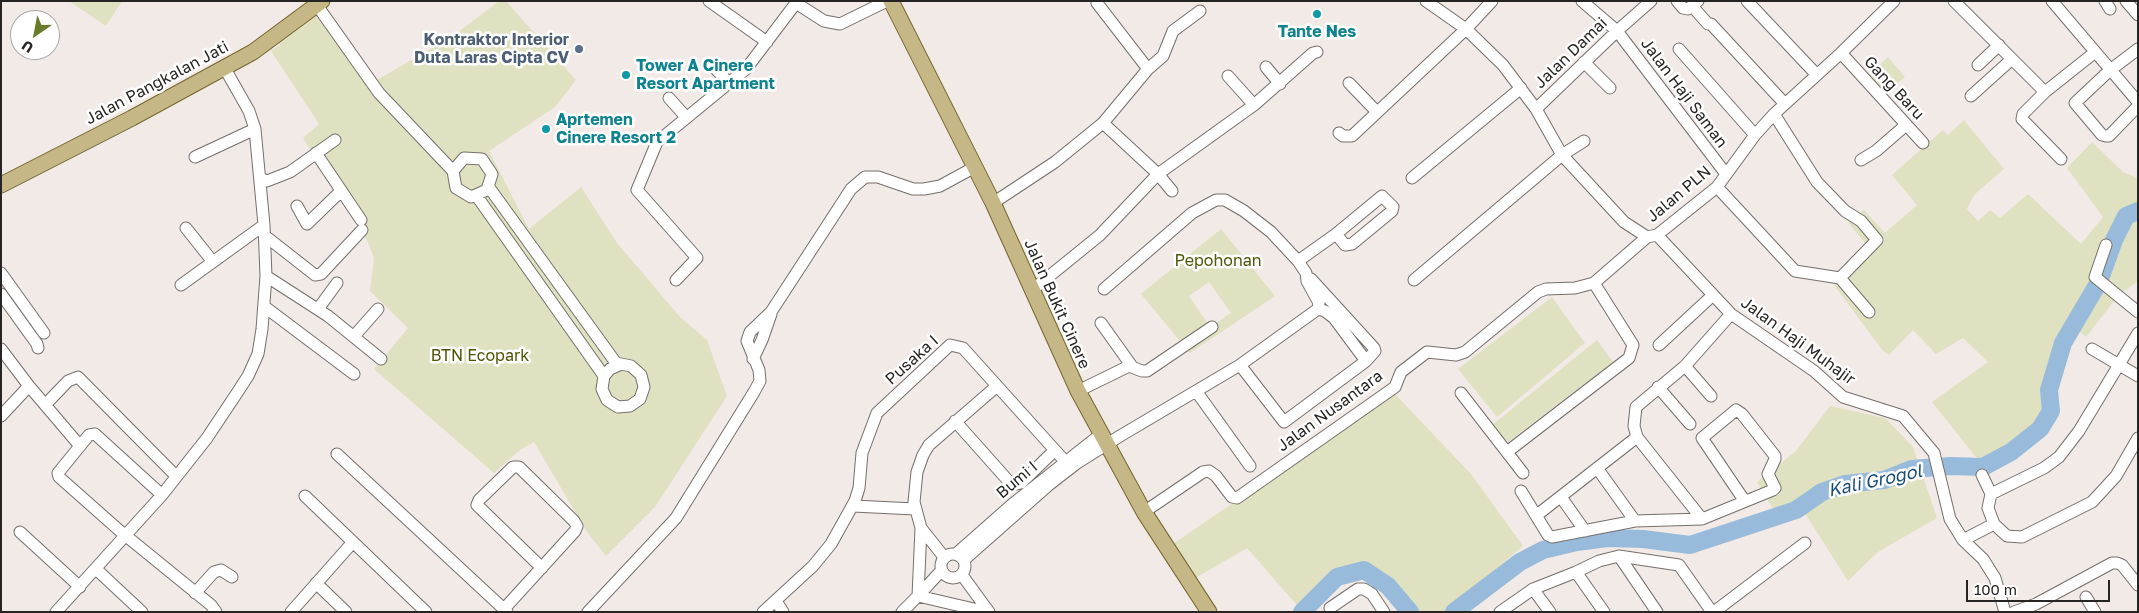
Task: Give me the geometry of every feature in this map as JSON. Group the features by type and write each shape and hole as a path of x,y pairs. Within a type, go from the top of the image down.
{"main road":[{"name":"Jalan Bukit Cinere","path":"891,1 993,203 1031,291 1103,439 1144,512 1210,612"},
{"name":"Jalan Pangkalan Jati","path":"1,185 253,52 318,2"}],"street":[{"path":"709,1 768,42"},
{"path":"676,280 697,258 637,190 657,142 746,68 768,42 795,2 824,21 840,24 887,1"},
{"name":"Jalan PLN","path":"1426,1 1466,29 1502,65 1536,109 1562,155 1624,222 1652,236 1717,187 1774,114 1841,53 1894,1"},
{"path":"1339,134 1352,136 1466,29 1492,1"},
{"name":"Jalan Haji Saman","path":"1582,1 1617,31 1726,174"},
{"name":"Jalan Damai","path":"1536,109 1617,31 1652,1"},
{"path":"1677,1 1683,8 1688,9 1695,4 1708,24 1711,24 1785,104"},
{"path":"1747,1 1816,74"},
{"path":"1954,1 2045,92"},
{"path":"2052,1 2109,71 2138,104 2109,136 2102,135 2075,106 2077,101 2109,71 2138,49"},
{"path":"2126,1 2138,14"},
{"path":"318,2 379,92 453,171 456,188 471,197 487,190 492,174 482,159 464,158 453,171"},
{"path":"1097,3 1148,69"},
{"path":"993,203 1055,162 1103,123 1148,69 1163,56 1172,31 1200,11"},
{"path":"1978,65 1999,45"},
{"path":"1679,49 1756,135"},
{"path":"1031,291 1100,235 1158,174 1254,105 1313,53 1317,52"},
{"name":"Gang Baru","path":"1841,53 1923,143"},
{"path":"2061,159 2022,119 2024,113 2045,92 2094,53"},
{"path":"1971,96 2012,59"},
{"path":"1584,62 1610,88"},
{"path":"711,64 729,83"},
{"path":"1266,67 1280,84"},
{"path":"56,612 162,495 207,438 248,376 258,354 265,307 266,276 255,129 249,112 224,68"},
{"path":"1228,76 1254,105"},
{"path":"1349,83 1377,112"},
{"path":"1412,178 1521,88"},
{"path":"669,98 686,117"},
{"path":"1774,114 1817,182 1845,211 1862,221 1877,240 1840,278"},
{"path":"1103,123 1158,174 1172,191"},
{"path":"1861,160 1882,146 1906,125"},
{"path":"195,157 255,129"},
{"path":"260,178 267,181 290,172 335,140"},
{"path":"1414,280 1562,155 1584,141"},
{"path":"264,230 315,275 321,274 362,224 316,153"},
{"path":"588,612 676,518 760,380 759,370 747,341 750,332 771,312 851,189 866,178 878,177 913,188 924,189 940,186 975,167"},
{"path":"488,186 619,365"},
{"path":"1717,187 1795,270 1840,278 1869,312"},
{"path":"297,206 307,224 340,191"},
{"path":"476,195 604,376"},
{"path":"1298,261 1336,234 1382,196 1393,207 1392,211 1352,244 1344,245 1336,234"},
{"path":"1104,289 1192,213 1216,200 1225,200 1244,211 1271,232 1298,261 1326,309 1366,361"},
{"path":"499,227 511,217"},
{"path":"186,228 212,262"},
{"path":"181,285 212,262 264,230"},
{"path":"1507,452 1629,358 1633,345 1594,283 1652,236"},
{"name":"Jalan Haji Muhajir","path":"1652,236 1731,314 1814,371 1843,396 1903,416 1934,453 1936,468 1950,518 1963,540 1983,558 1994,578 2005,612"},
{"path":"2106,245 2095,277 2138,312"},
{"path":"1,273 44,333"},
{"path":"1240,365 1284,422 1366,361 1379,356 1319,303 1307,281 1306,273"},
{"path":"266,276 355,335 381,359"},
{"path":"318,309 337,283"},
{"name":"Jalan Nusantara","path":"1144,512 1203,472 1209,471 1216,476 1232,497 1237,498 1395,387 1401,372 1427,352 1456,355 1465,352 1538,292 1546,289 1575,288 1594,283"},
{"path":"1,294 38,348"},
{"path":"1659,345 1713,295"},
{"path":"265,307 354,374"},
{"path":"355,335 378,309"},
{"name":"Bumi I","path":"960,557 1050,484 1068,465 1103,439 1196,391 1326,309"},
{"path":"1702,519 1637,437 1634,426 1636,407 1685,366 1731,314"},
{"path":"1101,323 1131,366 1142,372 1147,371 1212,327"},
{"path":"1990,494 2044,468 2059,457 2079,432 2138,332"},
{"name":"Pusaka I","path":"854,503 859,488 862,453 877,413 950,345 963,348 1068,465"},
{"path":"1,349 29,386 80,446"},
{"path":"2092,349 2138,376"},
{"path":"619,365 631,366 641,375 644,387 640,399 630,406 618,406 607,400 602,389 604,376 610,369 619,365"},
{"path":"1078,391 1131,366"},
{"path":"1685,366 1711,396"},
{"path":"45,405 68,380 78,377 176,476"},
{"path":"1,416 29,386"},
{"path":"918,596 921,528 915,506 917,472 923,455 929,445 997,386"},
{"path":"1658,387 1690,424"},
{"path":"1196,391 1250,466"},
{"path":"1461,393 1523,473"},
{"path":"1521,491 1538,515 1549,536 1635,521 1702,519 1744,500 1773,490 1775,486 1768,474 1775,456 1742,414 1736,410 1702,438 1744,500"},
{"path":"955,421 1010,484 1021,483 1054,451"},
{"path":"162,495 95,434 89,435 58,475 126,536 211,605 216,612"},
{"path":"1538,515 1637,437"},
{"path":"1982,476 1990,494 1988,508 1994,524 2007,536 2022,538 2092,502 2116,476 2138,438"},
{"path":"337,454 506,610 575,532 577,526 519,467 514,467 479,500 477,505 542,568"},
{"path":"1597,468 1635,521"},
{"path":"305,496 426,612"},
{"path":"1561,497 1585,531"},
{"path":"763,612 813,566 831,544 854,503 915,506"},
{"path":"1963,540 1994,524"},
{"path":"921,528 944,557"},
{"path":"20,532 80,586"},
{"path":"291,612 353,542"},
{"path":"1500,612 1533,589 1599,561 1619,556 1679,565 1713,612 1805,543"},
{"path":"952,554 960,557 965,568 962,575 958,578 948,578 941,571 940,566 944,557 952,554"},
{"path":"1619,556 1657,612"},
{"path":"2014,612 2036,604 2112,563 2122,565 2138,585"},
{"path":"96,570 142,612"},
{"path":"195,593 214,572 221,570 232,577"},
{"path":"902,612 941,571"},
{"path":"1576,572 1604,612"},
{"path":"962,575 988,612"},
{"path":"316,584 346,612"},
{"path":"1330,610 1358,589 1364,588 1372,594 1384,612"},
{"path":"1533,589 1550,612"},
{"path":"918,596 988,612"},
{"path":"2086,597 2095,612"},
{"path":"776,602 783,612"}],"green space":[{"path":"69,1 122,1 106,26"},
{"name":"BTN Ecopark","path":"499,1 506,1 576,80 555,107 489,151 529,229 581,187 617,243 680,317 707,340 727,396 655,507 606,556 587,532 534,442 520,450 494,473 374,369 408,328 370,291 374,258 367,240 303,138 319,124 271,51 280,45 278,42 319,13 375,81 453,36"},
{"path":"1888,57 1905,77 1883,95 1866,77"},
{"path":"1964,120 2004,169 1974,195 1967,209 1978,221 1990,210 2000,218 2028,194 2081,244 2103,217 2067,168 2092,142 2123,172 2138,178 2138,281 2118,296 2086,337 2071,324 2055,355 2045,413 2026,434 1983,466 1932,402 1988,362 1963,338 1936,354 1913,330 1889,355 1883,351 1834,285 1870,249 1848,222 1864,210 1885,233 1917,205 1892,175 1943,130 1948,135"},
{"name":"Pepohonan","path":"1221,229 1275,296 1190,353 1141,294","holes":["1209,282 1231,313 1210,327 1189,296"]},
{"path":"1552,297 1585,343 1497,417 1458,369"},
{"path":"1597,340 1613,362 1508,442 1491,426"},
{"path":"1394,393 1471,474 1523,546 1445,612 1410,612 1388,587 1364,570 1337,577 1302,611 1247,548 1192,580 1170,546"},
{"path":"1830,406 1885,418 1913,447 1937,518 1878,552 1848,581 1801,507 1776,514 1757,482 1796,451"}],"waterway":[{"name":"Kali Grogol","path":"2100,279 2114,240 2126,216 2138,211"},
{"name":"Kali Grogol","path":"1454,612 1520,562 1543,550 1577,542 1608,538 1643,539 1690,545 1796,510 1822,492 1845,484 1884,480 1912,469 1950,466 1983,467 2011,452 2040,429 2051,411 2049,390 2063,343 2096,287"},
{"name":"Kali Grogol","path":"1302,612 1337,577 1364,570 1388,586 1410,612"}],"place":[{"name":"Tante Nes","path":"1317,14"},
{"name":"Kontraktor Interior Duta Laras Cipta CV","path":"579,49"},
{"name":"Tower A Cinere Resort Apartment","path":"626,75"},
{"name":"Aprtemen Cinere Resort 2","path":"546,129"}]}
